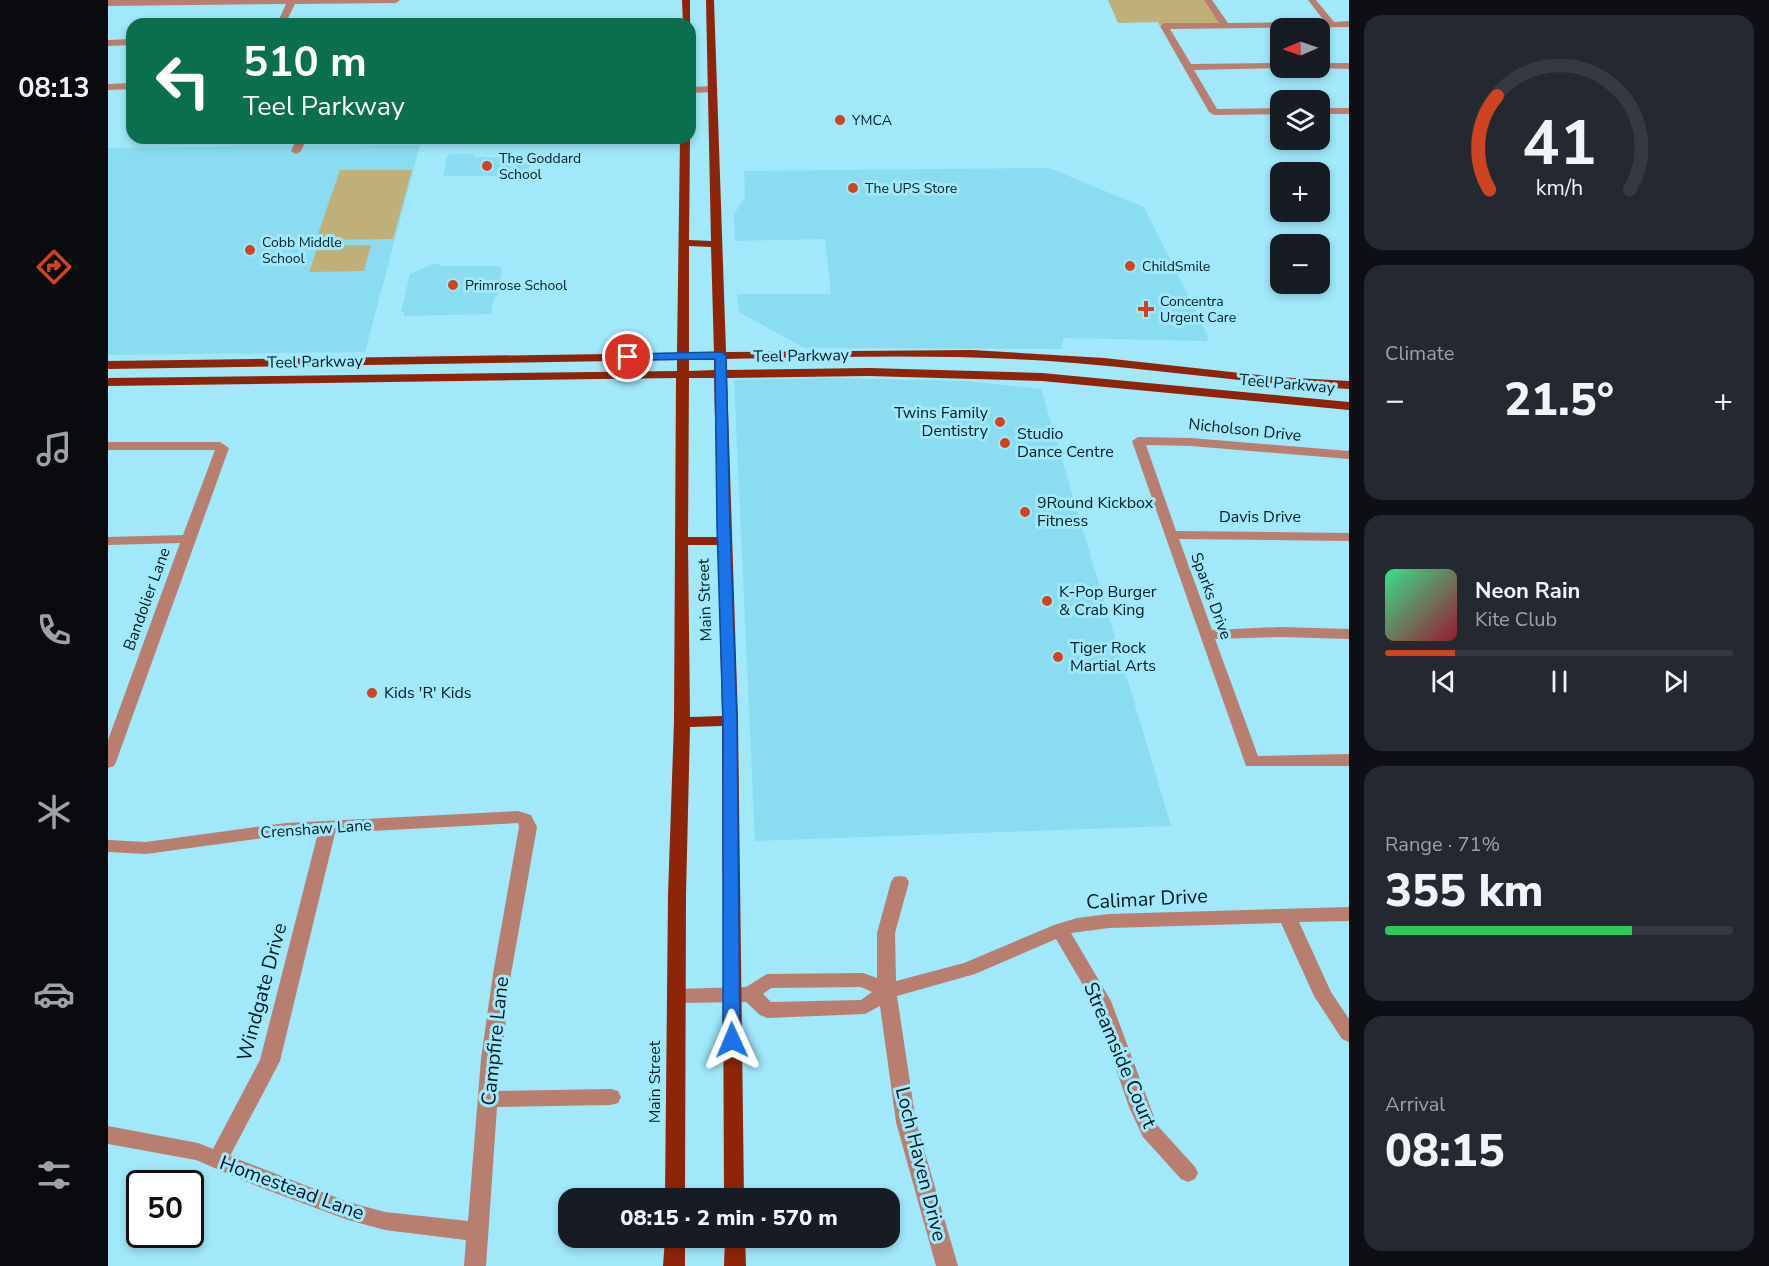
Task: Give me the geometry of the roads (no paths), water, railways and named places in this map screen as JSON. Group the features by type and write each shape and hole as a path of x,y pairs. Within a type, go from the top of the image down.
{"main road":[{"path":"686,0 687,18"},
{"name":"Main Street","path":"710,0 722,374 724,541 741,994 734,1188"},
{"name":"Main Street","path":"675,1188 676,996 682,722 681,541 685,144"},
{"path":"684,243 718,244"},
{"name":"Teel Parkway","path":"108,364 876,352 955,353 1147,366 1261,380 1349,385"},
{"path":"955,353 957,374"},
{"path":"241,380 248,363"},
{"path":"1147,366 1148,386"},
{"name":"Teel Parkway","path":"108,382 858,372 957,374 1148,386 1288,402 1349,406"},
{"path":"681,541 724,541"},
{"path":"682,722 730,721"},
{"path":"674,1266 675,1248"},
{"path":"735,1248 735,1266"}],"street":[{"path":"108,3 396,0"},
{"path":"1208,0 1225,26"},
{"path":"1312,0 1332,25"},
{"path":"284,18 291,1"},
{"path":"1270,111 1214,112 1164,26 1349,24"},
{"path":"108,43 126,42"},
{"path":"1188,67 1270,66"},
{"path":"1330,66 1349,66"},
{"path":"108,87 126,86"},
{"path":"696,90 713,89"},
{"path":"1330,111 1349,111"},
{"path":"296,151 299,144"},
{"name":"Nicholson Drive","path":"1138,441 1179,440 1349,455"},
{"name":"Sparks Drive","path":"1138,441 1252,762 1349,760"},
{"name":"Bandolier Lane","path":"108,446 220,446 222,448 108,762"},
{"name":"Davis Drive","path":"1170,535 1349,537"},
{"path":"108,541 188,539"},
{"path":"1206,635 1280,632 1349,634"},
{"name":"Crenshaw Lane","path":"108,846 146,848 286,829 518,817 525,819"},
{"name":"Campfire Lane","path":"475,1266 502,974 528,827 525,819"},
{"name":"Windgate Drive","path":"217,1161 270,1061 328,827"},
{"name":"Loch Haven Drive","path":"900,882 886,933 887,991 906,1122 947,1266"},
{"name":"Calimar Drive","path":"741,994 767,1010 865,1006 887,991 968,969 1077,925 1109,921 1349,914"},
{"path":"1287,916 1323,996 1349,1034"},
{"name":"Streamside Court","path":"1060,930 1102,1001 1139,1107 1150,1131 1188,1173"},
{"path":"676,996 741,994 767,981 862,980 887,991"},
{"path":"489,1099 611,1097"},
{"name":"Homestead Lane","path":"108,1135 198,1152 266,1181 348,1211 405,1224 478,1231"}],"place":[{"name":"YMCA","path":"840,120"},
{"name":"The Goddard School","path":"487,166"},
{"name":"The UPS Store","path":"853,188"},
{"name":"Cobb Middle School","path":"250,250"},
{"name":"ChildSmile","path":"1130,266"},
{"name":"Primrose School","path":"453,285"},
{"name":"Concentra Urgent Care","path":"1146,309"},
{"name":"Twins Family Dentistry","path":"1000,422"},
{"name":"Studio Dance Centre","path":"1005,443"},
{"name":"9Round Kickbox Fitness","path":"1025,512"},
{"name":"K-Pop Burger & Crab King","path":"1047,601"},
{"name":"Tiger Rock Martial Arts","path":"1058,657"},
{"name":"Kids 'R' Kids","path":"372,693"}]}
